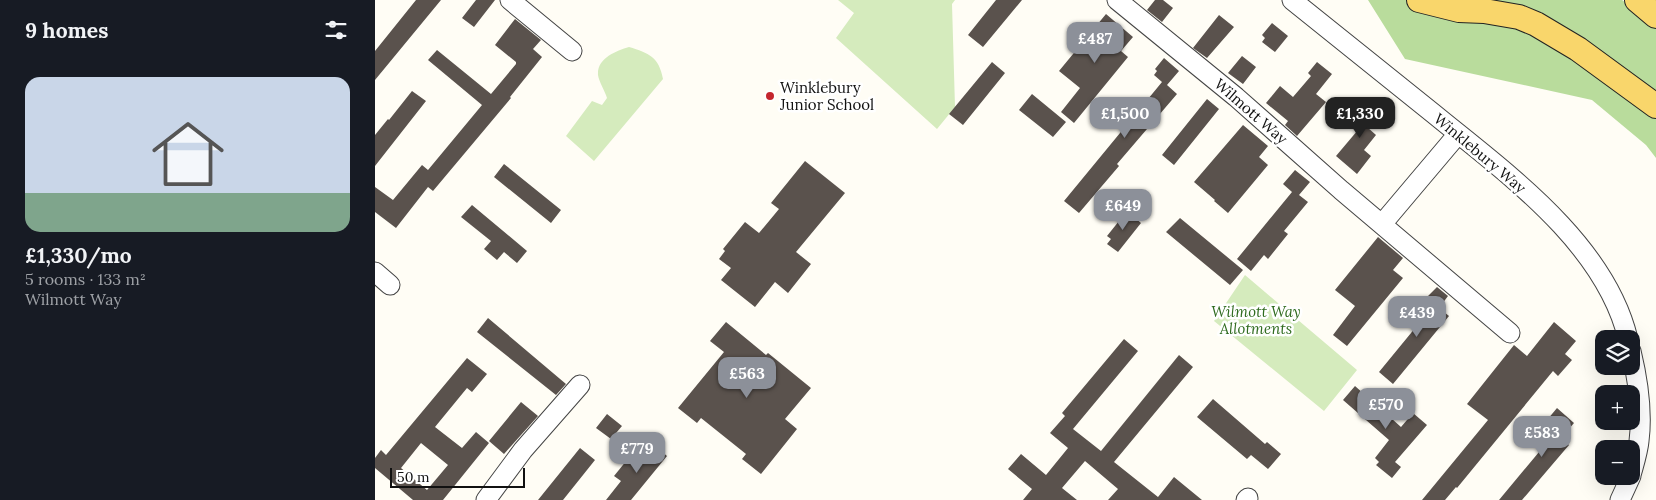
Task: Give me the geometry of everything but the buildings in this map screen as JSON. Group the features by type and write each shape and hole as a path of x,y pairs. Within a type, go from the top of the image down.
{"main road":[{"path":"1419,0 1459,10 1484,10 1519,17 1536,24 1578,49 1656,106"},
{"path":"1637,0 1656,16"}],"street":[{"path":"510,0 572,51"},
{"name":"Wilmott Way","path":"1117,0 1236,97 1341,190 1510,333"},
{"name":"Winklebury Way","path":"1292,0 1512,178 1563,226 1593,262 1614,299 1625,330"},
{"path":"1382,224 1458,134"},
{"path":"375,272 390,285"},
{"path":"1637,375 1641,412 1639,440"},
{"path":"486,500 523,450 580,385"},
{"path":"1620,500 1627,485"}],"green space":[{"path":"838,0 955,0 952,4 955,107 937,129 836,38 854,13"},
{"path":"1368,0 1622,0 1656,25 1656,158 1646,145 1592,100 1405,59"},
{"path":"629,47 642,51 652,57 659,66 663,79 594,161 566,136 592,101 602,105 607,98 598,75 601,64 608,56"},
{"name":"Wilmott Way Allotments","path":"1245,275 1357,370 1324,411 1214,321"}],"place":[{"name":"Winklebury Junior School","path":"770,96"}]}
